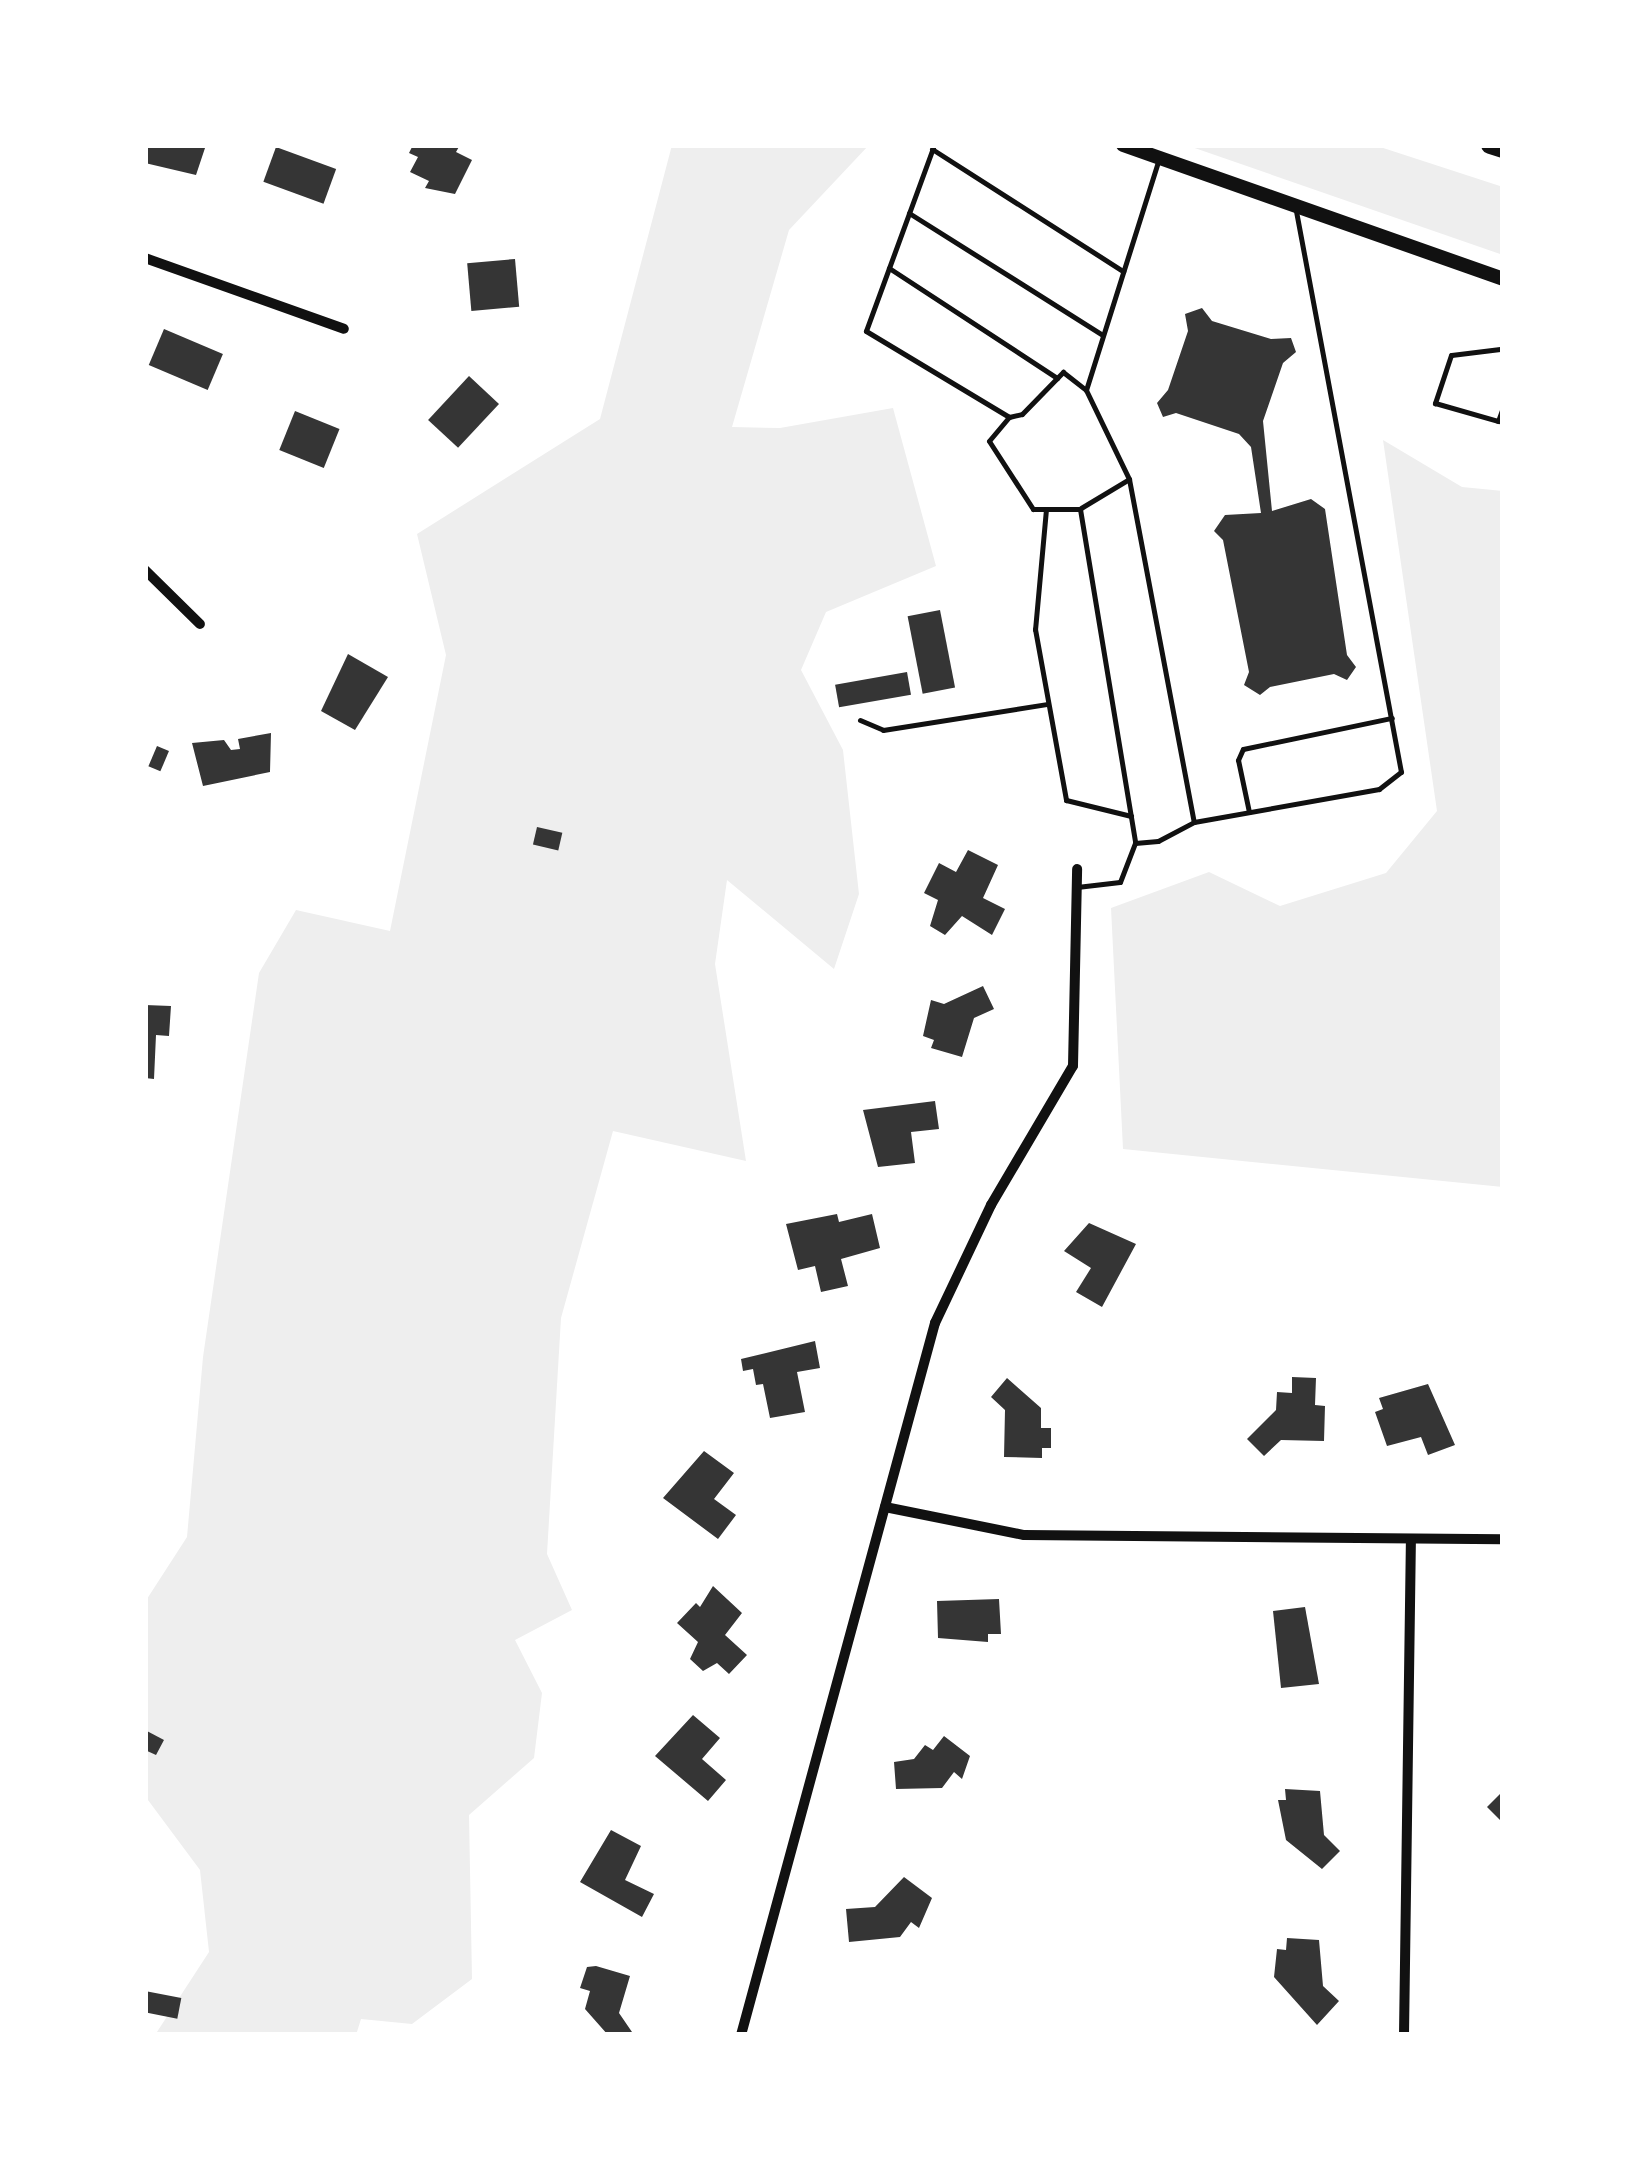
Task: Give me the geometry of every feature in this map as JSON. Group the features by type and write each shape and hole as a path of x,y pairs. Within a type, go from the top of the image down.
{"highway":[{"path":"1490,145 1503,150"}],"main road":[{"path":"1123,145 1503,279"}],"street":[{"path":"145,258 344,329"},
{"path":"145,570 200,624"},
{"path":"742,2035 935,1324 991,1205 1056,1105 1073,1066 1077,869"},
{"path":"886,1506 1024,1535 1503,1539"},
{"path":"1404,2035 1411,1539"}],"lane":[{"path":"1009,417 866,331 933,147 1123,271"},
{"path":"1086,390 1159,159"},
{"path":"1135,842 1158,841 1194,822 1392,784 1401,772 1295,206"},
{"path":"909,213 1103,335"},
{"path":"889,268 1057,378"},
{"path":"1503,335 1501,352 1451,355 1434,403 1498,421 1503,407"},
{"path":"1129,478 1080,509 1033,509 989,441 1009,417 1022,414 1063,372 1086,390 1129,478 1194,822"},
{"path":"1046,509 1036,629 1066,800 1130,816"},
{"path":"1077,887 1120,882 1135,842 1080,509"},
{"path":"860,720 883,730 1049,704"},
{"path":"1250,813 1238,760 1243,749 1392,718"}],"shaded area":[{"path":"672,145 869,145 789,230 732,427 780,428 893,408 936,566 826,612 801,670 843,750 859,894 834,969 727,880 715,964 746,1161 613,1131 561,1318 547,1554 572,1610 515,1640 542,1693 534,1758 469,1815 472,1979 412,2024 361,2019 356,2035 155,2035 209,1952 200,1870 145,1796 145,1602 187,1537 203,1357 259,973 296,910 390,931 446,655 417,534 600,419"},
{"path":"1186,145 1374,145 1503,187 1503,255"},
{"path":"1383,440 1462,487 1503,491 1503,1187 1123,1149 1111,908 1209,872 1280,906 1386,873 1437,811"}],"building":[{"path":"145,145 206,145 196,175 145,163"},
{"path":"413,145 460,145 456,152 472,160 455,194 425,188 429,181 410,172 418,157 409,153"},
{"path":"276,147 336,169 323,204 263,182"},
{"path":"515,259 519,307 471,311 467,263"},
{"path":"1202,308 1212,321 1271,339 1291,338 1296,352 1283,363 1263,421 1272,511 1311,499 1325,509 1347,655 1356,667 1347,680 1334,674 1270,687 1260,695 1244,685 1249,672 1223,540 1214,531 1225,515 1261,513 1251,447 1239,434 1176,413 1163,417 1157,403 1168,390 1188,331 1185,314"},
{"path":"164,329 223,354 208,390 149,365"},
{"path":"469,376 499,404 458,448 428,420"},
{"path":"295,411 340,429 324,468 279,450"},
{"path":"940,610 955,688 923,694 908,616"},
{"path":"348,654 388,677 355,730 321,711"},
{"path":"907,672 911,695 839,707 835,685"},
{"path":"271,733 270,772 203,786 192,743 224,740 231,750 240,749 238,739"},
{"path":"157,746 169,751 160,771 148,766"},
{"path":"537,827 562,833 558,850 533,845"},
{"path":"968,850 998,865 983,898 1005,909 992,935 962,916 945,935 930,926 938,900 924,893 939,863 956,872"},
{"path":"983,986 994,1009 974,1018 962,1057 931,1048 934,1040 923,1036 931,1000 944,1004"},
{"path":"145,1005 171,1006 169,1036 156,1035 154,1079 145,1078"},
{"path":"935,1101 939,1129 911,1132 915,1163 878,1167 863,1110"},
{"path":"837,1214 839,1222 872,1214 880,1248 841,1259 848,1286 821,1292 815,1266 798,1270 786,1224"},
{"path":"1089,1223 1136,1244 1102,1307 1076,1292 1091,1268 1064,1251"},
{"path":"815,1341 820,1368 797,1372 805,1412 770,1418 763,1384 756,1385 753,1369 743,1371 741,1359"},
{"path":"1292,1377 1316,1378 1315,1405 1325,1406 1324,1441 1281,1440 1264,1456 1247,1439 1276,1410 1277,1392 1292,1393"},
{"path":"1007,1378 1041,1408 1041,1428 1051,1428 1051,1448 1042,1448 1042,1458 1004,1457 1005,1410 991,1397"},
{"path":"1428,1384 1455,1445 1428,1455 1421,1437 1387,1446 1375,1412 1383,1409 1379,1398"},
{"path":"704,1451 734,1473 714,1499 736,1515 718,1539 663,1498"},
{"path":"713,1586 742,1613 725,1635 747,1655 729,1674 717,1663 703,1671 690,1659 698,1642 677,1623 696,1603 700,1607"},
{"path":"999,1599 1001,1634 988,1634 988,1642 938,1638 937,1601"},
{"path":"1305,1607 1319,1684 1281,1688 1273,1611"},
{"path":"693,1715 720,1738 702,1759 726,1780 708,1801 655,1756"},
{"path":"145,1730 164,1740 156,1755 145,1750"},
{"path":"944,1736 970,1756 962,1779 954,1772 942,1788 896,1789 894,1762 914,1759 925,1745 933,1750"},
{"path":"1285,1789 1320,1791 1324,1835 1340,1851 1322,1869 1286,1840 1278,1800 1286,1800"},
{"path":"1503,1791 1503,1823 1487,1807"},
{"path":"611,1830 641,1846 625,1880 654,1894 642,1917 580,1882"},
{"path":"904,1877 932,1898 919,1928 911,1922 900,1937 849,1942 846,1909 875,1907"},
{"path":"1287,1938 1319,1940 1323,1986 1339,2001 1317,2025 1274,1977 1277,1949 1286,1950"},
{"path":"587,1967 630,1976 619,2013 632,2032 627,2035 608,2035 585,2009 590,1991 580,1988"},
{"path":"145,1991 181,1998 177,2019 145,2012"}]}
